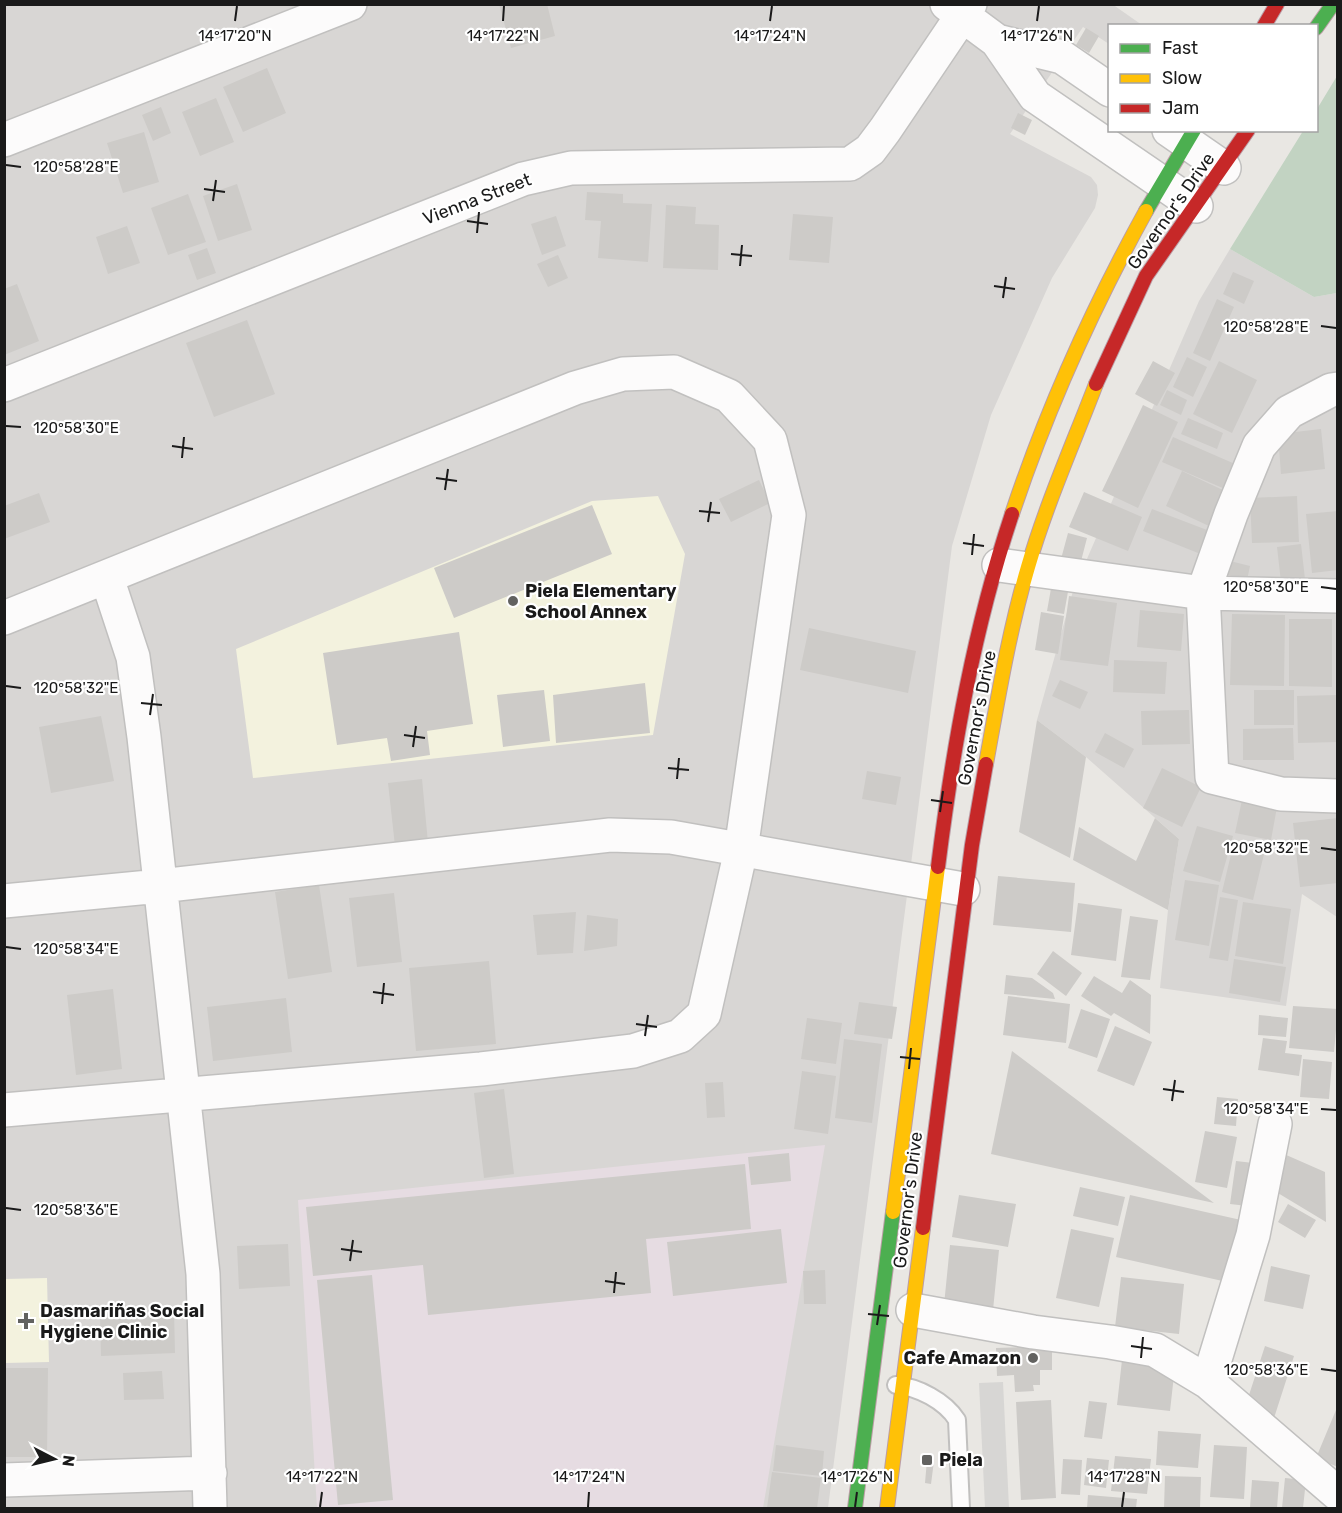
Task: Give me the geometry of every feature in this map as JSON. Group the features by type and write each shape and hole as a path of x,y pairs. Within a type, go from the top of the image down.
{"highway":[{"path":"1265,24 1278,4"},
{"path":"1318,26 1333,4"},
{"name":"Governor's Drive","path":"887,1509 912,1310 914,1177 950,887 947,793 968,682 1011,567 1038,534 1098,379 1146,276 1224,168 1247,132"},
{"name":"Governor's Drive","path":"855,1509 872,1382 914,1177 950,887 1000,687 1011,567 1035,450 1069,366 1118,264 1161,183 1183,134"}],"street":[{"path":"4,140 350,4"},
{"path":"960,8 997,41 1035,96 1196,206"},
{"name":"Vienna Street","path":"4,385 523,179 571,168 850,165 870,150 885,130 960,8"},
{"path":"997,41 1062,57 1108,89"},
{"path":"1183,134 1224,168"},
{"path":"4,618 575,388 623,374 674,372 729,396 770,440 789,515 741,850 704,1014 681,1036 633,1051 482,1069 4,1110"},
{"path":"1338,389 1331,390 1289,412 1259,446 1231,514 1203,593 1212,777 1281,794 1338,796"},
{"path":"1011,567 1203,593 1338,596"},
{"path":"107,578 133,657 144,737 203,1274 210,1509"},
{"path":"4,901 160,886 610,835 671,837 950,887"},
{"path":"1208,1382 1253,1235 1275,1124"},
{"path":"912,1310 1033,1332 1155,1350 1208,1382 1338,1494"},
{"path":"4,1480 210,1473"}],"lane":[{"path":"872,1382 903,1386 922,1392 952,1411 957,1420 961,1509"}],"shaded area":[{"path":"1112,4 1141,24 1108,24 1108,43 1083,27 1010,134 1091,177 1097,185 1098,195 1095,208 1052,278 991,415 952,546 828,1508 5,1508 5,5"},
{"path":"1337,76 1337,293 1314,297 1230,249 1302,132 1318,132 1318,107"},
{"path":"1230,249 1314,297 1337,293 1337,917 1302,894 1286,1006 1160,988 1168,910 1179,839 1086,757 1037,720 1073,591 1199,301"},
{"name":"Piela Elementary School Annex","path":"658,496 685,554 653,735 253,778 236,649 592,501"},
{"path":"825,1145 763,1508 317,1508 298,1200"},
{"name":"Dasmariñas Social Hygiene Clinic","path":"47,1278 49,1362 5,1363 5,1279"},
{"path":"1003,1382 1009,1508 985,1508 979,1383"}],"building":[{"path":"499,4 547,4 555,36 511,48"},
{"path":"1086,28 1099,36 1089,53 1076,45"},
{"path":"267,68 286,113 243,132 223,87"},
{"path":"216,98 234,142 200,156 182,112"},
{"path":"161,107 171,133 153,141 142,115"},
{"path":"1018,113 1032,120 1025,135 1011,128"},
{"path":"144,132 159,182 123,193 107,143"},
{"path":"237,184 252,230 218,241 203,196"},
{"path":"587,192 623,194 623,203 652,204 648,262 598,258 601,221 585,220"},
{"path":"188,194 206,242 168,255 151,208"},
{"path":"666,205 696,207 695,224 719,225 718,270 663,268"},
{"path":"793,214 833,217 829,263 789,260"},
{"path":"556,216 566,246 542,255 531,224"},
{"path":"127,226 140,263 108,274 96,237"},
{"path":"207,248 216,273 197,280 188,255"},
{"path":"558,255 568,278 548,287 537,264"},
{"path":"1233,272 1254,281 1244,304 1223,294"},
{"path":"17,284 39,341 4,355 4,289"},
{"path":"1217,299 1234,307 1210,361 1193,353"},
{"path":"247,320 275,394 214,417 186,343"},
{"path":"1187,357 1207,367 1193,397 1173,387"},
{"path":"1153,361 1175,373 1157,406 1135,394"},
{"path":"1219,361 1257,380 1232,433 1193,414"},
{"path":"1167,390 1187,400 1181,415 1160,405"},
{"path":"1143,405 1178,422 1138,508 1102,491"},
{"path":"1188,418 1223,433 1217,449 1181,434"},
{"path":"1321,429 1325,469 1281,474 1278,434"},
{"path":"1173,437 1235,464 1225,489 1162,462"},
{"path":"1182,471 1225,491 1209,526 1166,506"},
{"path":"759,480 770,503 731,522 719,499"},
{"path":"1084,492 1142,517 1128,551 1069,527"},
{"path":"39,493 50,522 4,539 4,506"},
{"path":"1297,496 1299,542 1252,543 1250,498"},
{"path":"592,505 612,554 454,618 434,568"},
{"path":"1152,509 1207,530 1198,553 1143,531"},
{"path":"1338,511 1338,570 1312,573 1306,514"},
{"path":"1068,533 1087,538 1080,565 1061,559"},
{"path":"1301,544 1305,579 1281,582 1277,547"},
{"path":"1230,561 1250,566 1247,580 1227,575"},
{"path":"1052,583 1069,586 1064,614 1047,611"},
{"path":"1069,596 1117,603 1108,666 1060,660"},
{"path":"1140,610 1184,614 1181,651 1137,647"},
{"path":"1041,612 1064,616 1058,654 1035,650"},
{"path":"1232,614 1285,615 1284,686 1230,685"},
{"path":"1289,619 1332,619 1332,687 1289,686"},
{"path":"809,628 916,651 908,693 800,670"},
{"path":"459,632 473,724 427,731 430,755 391,761 387,738 337,745 323,653"},
{"path":"1114,660 1167,662 1165,694 1113,692"},
{"path":"1060,680 1088,692 1080,709 1052,696"},
{"path":"645,683 650,733 556,743 553,695"},
{"path":"544,690 550,741 503,747 497,695"},
{"path":"1254,690 1294,690 1294,725 1254,725"},
{"path":"1337,695 1338,742 1298,743 1297,696"},
{"path":"1189,710 1190,744 1142,745 1141,711"},
{"path":"101,716 114,781 51,793 39,727"},
{"path":"1037,720 1086,757 1070,858 1019,832"},
{"path":"1293,728 1294,760 1243,760 1243,729"},
{"path":"1105,733 1134,749 1124,768 1095,752"},
{"path":"1162,768 1201,787 1182,827 1143,808"},
{"path":"867,771 901,777 896,805 862,799"},
{"path":"422,779 428,843 395,846 388,783"},
{"path":"1242,800 1277,807 1271,840 1235,833"},
{"path":"1155,818 1179,839 1168,910 1073,860 1079,827 1136,861"},
{"path":"1338,818 1338,883 1300,887 1293,823"},
{"path":"1197,826 1233,836 1220,882 1183,871"},
{"path":"1233,846 1264,854 1253,900 1222,892"},
{"path":"998,876 1075,883 1071,932 993,925"},
{"path":"1185,880 1219,885 1209,946 1175,940"},
{"path":"319,885 332,972 288,979 275,892"},
{"path":"394,893 402,962 357,967 349,898"},
{"path":"1220,897 1238,900 1228,961 1209,958"},
{"path":"1243,902 1291,909 1283,964 1235,956"},
{"path":"1078,903 1122,909 1116,961 1071,955"},
{"path":"576,912 573,953 537,955 533,915"},
{"path":"587,915 618,919 617,946 584,951"},
{"path":"1130,916 1158,920 1150,980 1121,977"},
{"path":"1053,951 1082,973 1066,996 1037,974"},
{"path":"1234,959 1286,967 1280,1002 1229,993"},
{"path":"489,961 496,1044 416,1051 409,968"},
{"path":"1006,975 1032,978 1053,993 1055,999 1004,994"},
{"path":"1094,976 1122,993 1130,980 1151,995 1150,1034 1114,1013 1111,1016 1081,996"},
{"path":"113,989 122,1069 76,1075 67,995"},
{"path":"1008,996 1070,1004 1066,1043 1003,1035"},
{"path":"286,998 292,1052 213,1061 207,1007"},
{"path":"859,1002 897,1007 892,1039 854,1034"},
{"path":"1293,1006 1338,1009 1334,1052 1289,1048"},
{"path":"1081,1009 1110,1019 1097,1058 1068,1048"},
{"path":"1259,1015 1288,1018 1286,1037 1258,1035"},
{"path":"807,1018 842,1023 836,1064 801,1059"},
{"path":"1115,1026 1152,1042 1134,1086 1097,1071"},
{"path":"1263,1038 1287,1041 1285,1053 1302,1055 1299,1076 1258,1070"},
{"path":"844,1039 882,1044 872,1123 835,1118"},
{"path":"1012,1051 1214,1203 991,1154"},
{"path":"1303,1059 1332,1062 1329,1099 1300,1097"},
{"path":"802,1071 836,1076 828,1134 794,1129"},
{"path":"723,1082 725,1117 707,1118 705,1083"},
{"path":"504,1089 514,1174 484,1178 474,1093"},
{"path":"1217,1097 1238,1099 1236,1126 1214,1124"},
{"path":"1205,1131 1237,1137 1227,1188 1195,1182"},
{"path":"789,1153 791,1181 751,1185 748,1157"},
{"path":"1284,1154 1325,1172 1326,1222 1268,1187"},
{"path":"1236,1161 1262,1164 1256,1207 1230,1204"},
{"path":"745,1164 751,1229 646,1239 651,1293 428,1315 423,1265 313,1276 306,1207"},
{"path":"1080,1187 1125,1197 1118,1226 1073,1216"},
{"path":"959,1195 1016,1204 1008,1247 952,1237"},
{"path":"1130,1195 1241,1220 1227,1282 1116,1257"},
{"path":"1288,1204 1316,1220 1305,1238 1278,1222"},
{"path":"781,1229 787,1283 673,1296 667,1242"},
{"path":"1071,1229 1114,1238 1099,1307 1056,1298"},
{"path":"288,1244 290,1286 239,1289 237,1246"},
{"path":"950,1245 999,1250 993,1310 944,1305"},
{"path":"1271,1266 1310,1275 1303,1309 1264,1301"},
{"path":"825,1270 826,1304 804,1304 803,1271"},
{"path":"372,1275 393,1500 338,1505 317,1280"},
{"path":"1121,1277 1184,1284 1179,1334 1115,1327"},
{"path":"174,1311 175,1353 101,1356 100,1314"},
{"name":"Cafe Amazon","path":"1052,1346 1052,1370 1040,1370 1040,1385 1033,1385 1034,1391 1015,1392 1014,1375 997,1376 996,1348"},
{"path":"1265,1346 1294,1356 1274,1418 1249,1395"},
{"path":"1122,1360 1175,1366 1170,1411 1117,1405"},
{"path":"4,1368 48,1368 47,1457 4,1457"},
{"path":"162,1371 164,1399 124,1400 123,1373"},
{"path":"1051,1400 1056,1498 1021,1500 1016,1402"},
{"path":"1089,1401 1107,1403 1102,1439 1084,1437"},
{"path":"1336,1410 1338,1411 1338,1467 1316,1458"},
{"path":"1158,1431 1201,1434 1198,1468 1156,1465"},
{"path":"776,1445 824,1451 822,1476 773,1471"},
{"path":"1214,1445 1247,1447 1244,1499 1210,1497"},
{"path":"1115,1456 1151,1459 1147,1494 1111,1491"},
{"path":"1087,1458 1109,1460 1106,1488 1084,1485"},
{"path":"1063,1459 1082,1460 1080,1495 1061,1494"},
{"path":"927,1460 934,1461 931,1484 925,1483"},
{"path":"772,1472 821,1478 817,1508 767,1508"},
{"path":"1165,1476 1201,1477 1200,1508 1164,1508"},
{"path":"1285,1478 1306,1480 1303,1508 1282,1508"},
{"path":"1252,1480 1279,1482 1277,1508 1250,1508"},
{"path":"1088,1495 1137,1499 1136,1508 1087,1508"}],"traffic: fast":[{"path":"1318,25 1333,4"},
{"path":"1146,211 1193,132"},
{"path":"855,1508 893,1212"}],"traffic: slow":[{"path":"1012,514 1040,436 1072,359 1146,211"},
{"path":"986,764 1021,591 1051,498 1096,384"},
{"path":"893,1212 938,867"},
{"path":"887,1508 923,1228"}],"traffic: jam":[{"path":"1265,24 1277,4"},
{"path":"1096,384 1146,276 1247,132"},
{"path":"938,867 966,688 987,600 1012,514"},
{"path":"923,1228 972,845 986,764"}],"place":[{"name":"Piela Elementary School Annex","path":"513,601"},
{"name":"Dasmariñas Social Hygiene Clinic","path":"26,1321"},
{"name":"Cafe Amazon","path":"1033,1358"},
{"name":"Piela","path":"927,1460"}]}
